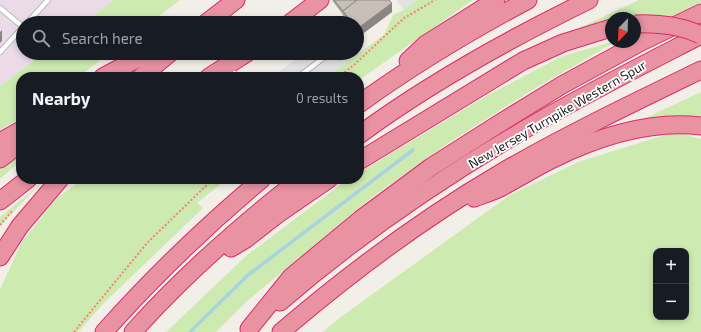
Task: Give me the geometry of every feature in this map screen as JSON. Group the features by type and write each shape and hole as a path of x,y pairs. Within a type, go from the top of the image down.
{"highway":[{"path":"215,16 236,0"},
{"path":"299,16 320,0"},
{"path":"374,93 426,44 496,0"},
{"path":"364,100 467,34 528,0"},
{"path":"364,132 404,104 471,63 535,27 589,0"},
{"path":"248,330 291,277 361,220 431,167 557,88 641,42 701,13"},
{"path":"641,24 666,24 678,26 701,35"},
{"path":"364,158 507,70 536,54 563,43 605,30"},
{"name":"New Jersey Turnpike Western Spur","path":"248,330 362,237 410,202 517,134 564,107 701,35"},
{"path":"112,72 135,60"},
{"path":"147,72 162,60"},
{"path":"232,71 241,60"},
{"name":"New Jersey Turnpike Western Spur","path":"281,332 357,270 440,211 488,180 608,116 701,70"},
{"path":"440,211 498,189 550,160 606,137 631,130 655,126 677,124 701,126"},
{"path":"0,142 16,133"},
{"path":"0,159 16,147"},
{"path":"0,188 16,175"},
{"path":"0,201 22,184"},
{"path":"0,236 28,206 54,184"},
{"path":"0,257 20,226 56,184"},
{"path":"104,332 145,288 183,251 227,209 256,184"},
{"path":"133,332 195,269 294,184"},
{"path":"195,269 246,239 278,214 322,184"}],"lane":[{"path":"33,16 48,0"},
{"path":"0,8 16,21"},
{"path":"0,52 16,35"},
{"path":"305,72 321,60"}],"path":[{"path":"364,56 404,18 435,0"},
{"path":"345,72 359,60"},
{"path":"74,332 147,243 208,184"}],"shaded area":[{"path":"0,0 114,0 93,16 16,16 16,60 35,60 19,72 16,72 16,74 0,86"},
{"path":"396,0 418,0 404,10"},
{"path":"295,60 349,60 333,72 279,72"}],"green space":[{"path":"114,0 180,0 159,16 93,16"},
{"path":"418,0 473,0 364,76 364,72 333,72 349,60 364,60 364,49 384,35 393,15 404,10"},
{"path":"639,0 701,0 701,2 669,18 641,18 641,12 613,12"},
{"path":"605,16 605,24 558,38"},
{"path":"605,44 605,48 529,92 450,142 375,195 246,302 216,332 166,332 247,255 341,184 364,184 364,170 481,99 560,57"},
{"path":"35,60 101,60 85,72 19,72"},
{"path":"16,74 16,121 0,130 0,86"},
{"path":"701,92 701,121 637,122"},
{"path":"674,132 701,139 701,332 323,332 338,319 510,195 578,162"},
{"path":"16,152 16,165 0,179 0,163"},
{"path":"76,184 221,184 197,203 203,208 105,302 78,332 0,332 0,290 21,243 58,197"},
{"path":"38,186 0,226 0,217"}],"building":[{"path":"334,0 357,0 343,11"},
{"path":"357,0 389,0 392,3 364,24 364,16 347,16 343,11"}],"waterway":[{"path":"190,332 248,275 413,150"}]}
